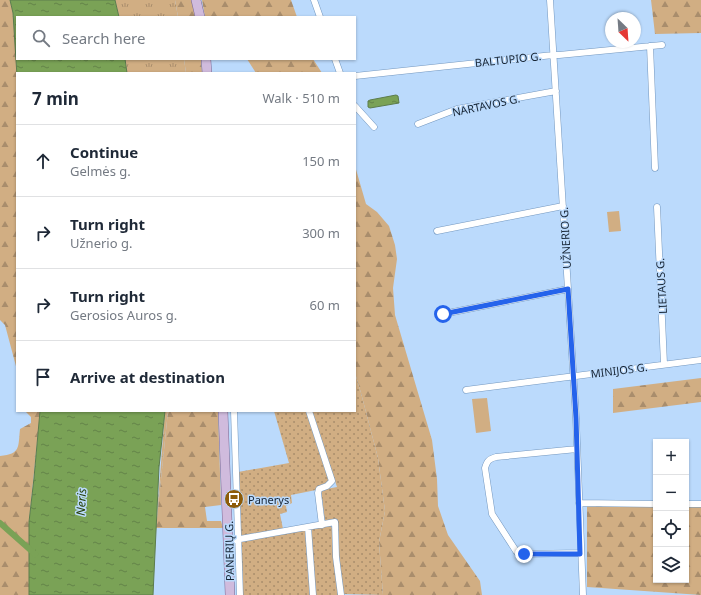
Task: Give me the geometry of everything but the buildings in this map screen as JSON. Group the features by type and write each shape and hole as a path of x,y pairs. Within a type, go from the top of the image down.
{"main road":[{"path":"196,0 200,16"},
{"path":"206,60 207,72"},
{"name":"PANERIŲ G.","path":"224,412 233,540 230,595"}],"street":[{"path":"314,0 320,16"},
{"name":"UŽNERIO G.","path":"550,0 574,375 580,554 583,595"},
{"name":"BALTUPIO G.","path":"356,76 553,54 559,55 662,45"},
{"path":"650,46 655,168"},
{"path":"335,60 340,72"},
{"name":"NARTAVOS G.","path":"418,124 457,109 556,91"},
{"path":"356,107 374,127"},
{"path":"437,231 563,206"},
{"name":"LIETAUS G.","path":"657,207 664,364"},
{"path":"443,314 568,289"},
{"name":"MINIJOS G.","path":"466,390 574,375 701,360"},
{"path":"234,412 233,540 240,595"},
{"path":"309,412 332,481 327,486 319,489 318,493 322,525"},
{"path":"577,449 490,459 485,468 492,514 519,554 580,554"},
{"path":"579,503 653,504"},
{"path":"689,504 701,504"},
{"path":"233,540 335,522 336,557 341,595"},
{"path":"308,527 312,595"}],"green space":[{"path":"0,0 10,0 13,13 17,72 16,366 5,325 0,320"},
{"path":"115,0 175,0 178,16 119,16"},
{"path":"175,0 192,0 195,16 178,16"},
{"path":"202,0 291,0 297,16 205,16"},
{"path":"651,0 701,0 701,33 655,34"},
{"path":"125,60 184,60 186,72 127,72"},
{"path":"184,60 201,60 202,72 186,72"},
{"path":"248,60 314,60 321,72 255,72"},
{"path":"356,169 366,204 377,212 389,226 395,245 397,259 393,288 395,315 432,440 437,479 438,506 448,535 480,581 482,595 383,595 379,542 385,511 378,458 356,376"},
{"path":"619,211 621,231 609,232 607,212"},
{"path":"356,376 378,458 385,511 379,542 383,595 343,594 336,526 325,522 321,490 337,487 312,412 356,412"},
{"path":"701,378 701,402 613,413 613,389"},
{"path":"487,398 491,431 476,433 472,399"},
{"path":"26,412 40,412 29,522 29,595 0,595 0,456 7,455 15,451 19,441 20,429 31,423 31,417"},
{"path":"165,412 168,412 156,528"},
{"path":"168,412 218,412 221,505 205,507 207,521 221,521 223,528 156,528"},
{"path":"274,412 306,412 329,480 327,483 317,487 316,490 291,495 292,503 286,506 287,512 280,514 283,529 241,536 238,472 289,463"},
{"path":"587,505 653,506 653,583 689,583 689,506 701,506 701,595 587,587"},
{"path":"331,526 333,531 340,595 313,595 310,530 311,528"},
{"path":"305,530 310,595 242,595 241,540"}],"water":[{"path":"10,0 115,0 119,16 16,16 16,60 125,60 127,72 17,72 13,13"},
{"path":"396,95 398,96 399,103 370,108 368,107 368,101 370,100"},
{"name":"Neris","path":"40,412 165,412 159,467 153,595 29,595 29,522"}],"waterway":[{"path":"0,523 35,554"}],"place":[{"name":"Panerys","path":"234,499"}],"route":[{"path":"443,314 568,289 576,418 580,554 524,554"}]}
